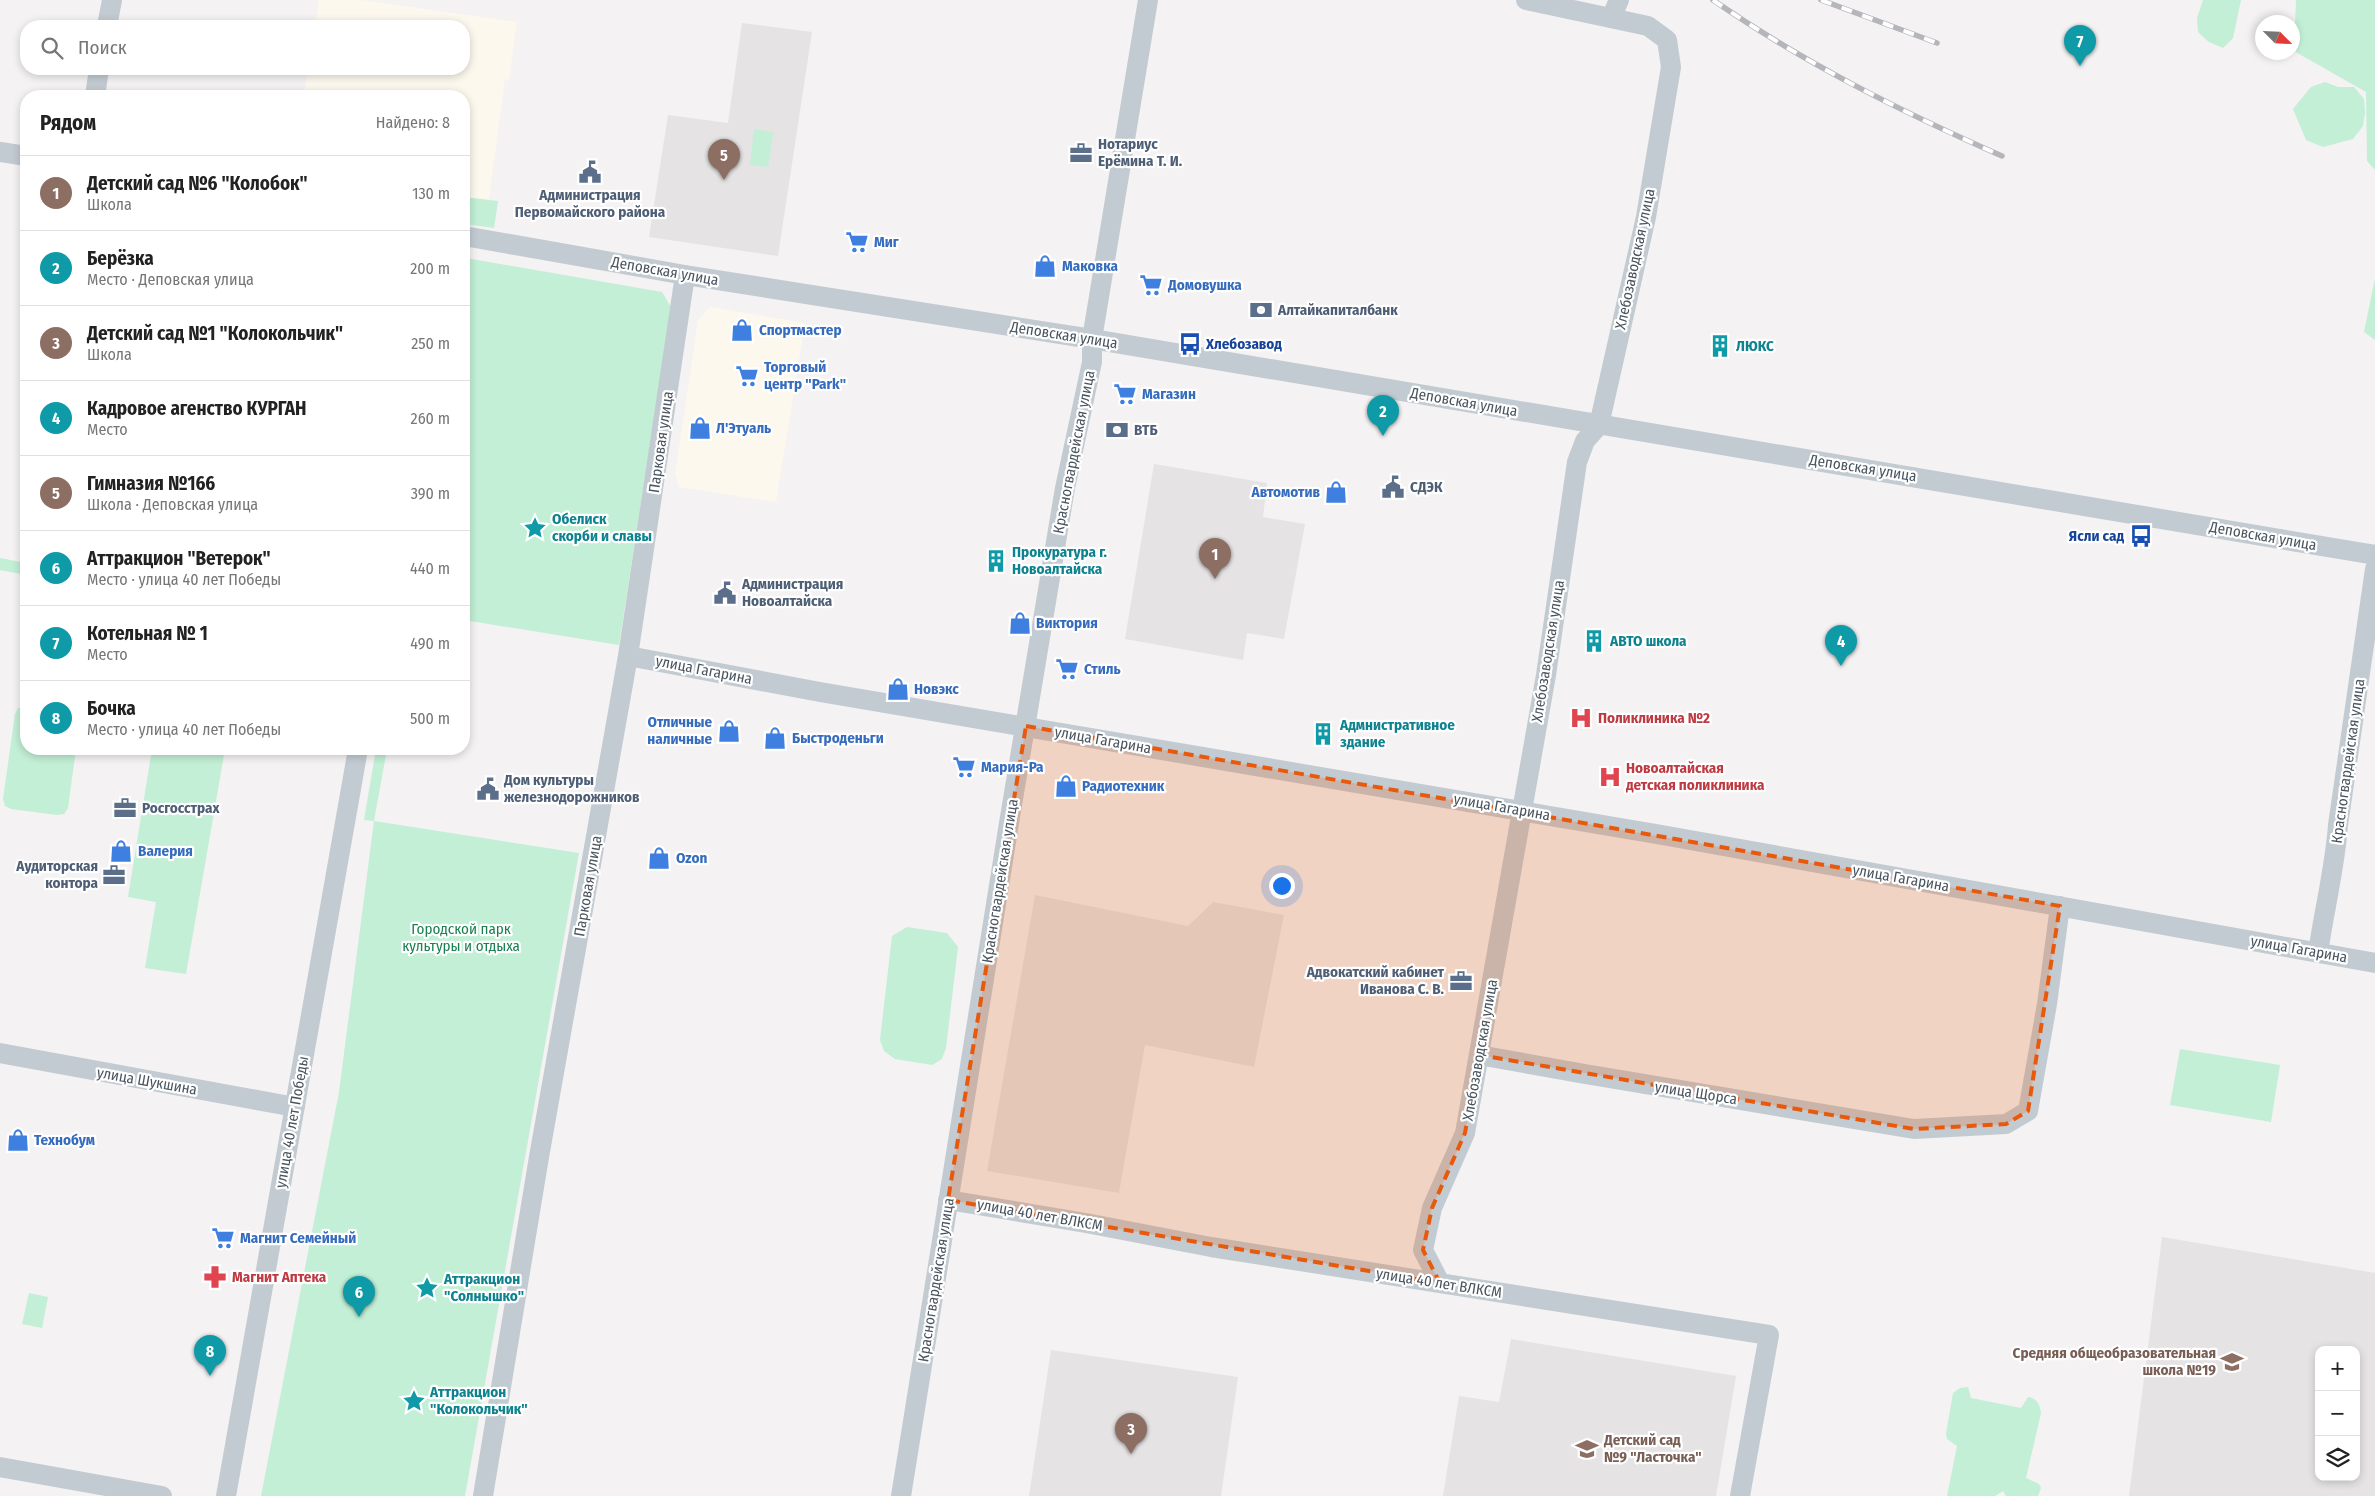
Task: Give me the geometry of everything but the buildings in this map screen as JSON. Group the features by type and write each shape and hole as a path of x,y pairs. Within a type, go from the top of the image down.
{"street":[{"path":"108,20 112,0"},
{"name":"Красногвардейская улица","path":"901,1496 1065,488 1092,362 1092,339 1148,0"},
{"path":"1526,0 1615,9"},
{"name":"Хлебозаводская улица","path":"1440,1283 1423,1250 1432,1208 1465,1133 1546,675 1577,462 1585,441 1599,425 1646,217 1671,67 1667,40 1648,26 1615,9"},
{"path":"96,90 98,75"},
{"path":"0,152 20,155"},
{"name":"Деповская улица","path":"470,237 685,275 1092,339 2375,555"},
{"name":"Парковая улица","path":"483,1496 539,1157 628,656 685,275"},
{"name":"Красногвардейская улица","path":"2318,953 2326,899 2336,857 2338,825 2375,569"},
{"name":"улица Гагарина","path":"628,656 820,692 1522,811 2375,963"},
{"name":"улица 40 лет Победы","path":"226,1496 357,755"},
{"name":"улица Щорса","path":"1479,1055 1914,1129 2006,1124 2028,1111 2047,1004 2060,906"},
{"name":"улица Шукшина","path":"0,1053 295,1107"},
{"name":"улица 40 лет ВЛКСМ","path":"948,1200 1086,1223 1211,1247 1769,1335 1740,1496"},
{"path":"0,1467 162,1496"}],"highlighted area":[{"path":"1026,726 2060,906 2028,1111 2006,1124 1914,1129 1479,1055 1465,1133 1432,1208 1423,1250 1440,1283 948,1200"}],"shaded area":[{"path":"319,0 361,0 517,22 509,80 505,79 489,200 470,198 470,90 305,90 307,75 470,75 470,20 316,20"},
{"path":"742,23 812,32 778,256 649,237 668,115 728,123"},
{"path":"710,307 805,323 776,502 679,487 675,474 698,320"},
{"path":"1154,464 1267,483 1263,517 1305,524 1284,639 1247,633 1243,660 1125,639"},
{"path":"1035,895 1188,926 1213,902 1284,915 1254,1067 1145,1045 1119,1193 987,1171"},
{"name":"Средняя общеобразовательная школа №19","path":"2162,1237 2375,1273 2375,1496 2129,1496"},
{"name":"Детский сад №9 \"Ласточка\"","path":"1511,1339 1736,1376 1716,1496 1443,1496 1459,1396 1499,1402"},
{"path":"1051,1350 1238,1377 1221,1496 1029,1496"}],"green space":[{"path":"2203,0 2241,0 2233,38 2223,48 2209,42 2198,32 2197,18"},
{"path":"2296,0 2375,0 2375,170 2367,161 2366,92 2300,54 2300,15 2295,15"},
{"path":"2325,82 2338,87 2354,87 2364,99 2365,113 2363,126 2353,139 2323,147 2306,140 2293,109 2311,87"},
{"path":"754,129 773,132 768,167 750,165"},
{"path":"470,198 498,201 494,228 470,225"},
{"path":"470,259 662,292 671,307 619,645 470,621"},
{"path":"2375,278 2375,340 2364,332"},
{"path":"0,558 20,562 20,574 0,570"},
{"path":"18,708 20,708 20,755 75,755 68,808 64,814 57,815 11,809 5,806 3,799 15,714"},
{"path":"151,755 224,755 186,974 145,968 156,902 128,897"},
{"path":"375,755 386,755 374,821 364,820"},
{"name":"Городской парк культуры и отдыха","path":"374,821 579,853 465,1496 261,1496 339,1092"},
{"path":"907,927 947,933 958,947 946,1048 942,1059 932,1065 895,1059 884,1051 880,1040 892,936"},
{"path":"2180,1049 2280,1065 2271,1122 2170,1105"},
{"path":"29,1293 48,1297 42,1328 22,1324"},
{"path":"1968,1387 1971,1398 2021,1408 2028,1397 2037,1402 2041,1413 2026,1478 2039,1484 2041,1488 2038,1496 2006,1496 2003,1491 1995,1496 1947,1496 1957,1446 1947,1439 1946,1434 1953,1393 1960,1388"}],"railway":[{"path":"1713,0 1782,45 1854,85 1927,122 2002,156"},
{"path":"1821,0 1937,43"}],"place":[{"name":"Котельная № 1","path":"2080,66"},
{"name":"Нотариус Ерёмина Т. И.","path":"1081,153"},
{"name":"Администрация Первомайского района","path":"590,172"},
{"name":"Гимназия №166","path":"724,180"},
{"name":"Миг","path":"857,242"},
{"name":"Маковка","path":"1045,266"},
{"name":"Домовушка","path":"1151,285"},
{"name":"Алтайкапиталбанк","path":"1261,310"},
{"name":"Спортмастер","path":"742,330"},
{"name":"Хлебозавод","path":"1190,344"},
{"name":"ЛЮКС","path":"1720,346"},
{"name":"Торговый центр \"Park\"","path":"747,376"},
{"name":"Магазин","path":"1125,394"},
{"name":"Л'Этуаль","path":"700,428"},
{"name":"ВТБ","path":"1117,430"},
{"name":"Берёзка","path":"1383,436"},
{"name":"СДЭК","path":"1393,487"},
{"name":"Автомотив","path":"1336,492"},
{"name":"Обелиск скорби и славы","path":"535,528"},
{"name":"Ясли сад","path":"2141,536"},
{"name":"Прокуратура г. Новоалтайска","path":"996,561"},
{"name":"Детский сад №6 \"Колобок\"","path":"1215,579"},
{"name":"Администрация Новоалтайска","path":"725,593"},
{"name":"Виктория","path":"1020,623"},
{"name":"АВТО школа","path":"1594,641"},
{"name":"Кадровое агенство КУРГАН","path":"1841,666"},
{"name":"Стиль","path":"1067,669"},
{"name":"Новэкс","path":"898,689"},
{"name":"Поликлиника №2","path":"1581,718"},
{"name":"Отличные наличные","path":"729,731"},
{"name":"Адмнистративное здание","path":"1323,734"},
{"name":"Быстроденьги","path":"775,738"},
{"name":"Мария-Ра","path":"964,767"},
{"name":"Новоалтайская детская поликлиника","path":"1610,777"},
{"name":"Радиотехник","path":"1066,786"},
{"name":"Дом культуры железнодорожников","path":"488,789"},
{"name":"Росгосстрах","path":"125,808"},
{"name":"Валерия","path":"121,851"},
{"name":"Ozon","path":"659,858"},
{"name":"Аудиторская контора","path":"114,875"},
{"name":"Адвокатский кабинет Иванова С. В.","path":"1461,981"},
{"name":"Технобум","path":"18,1140"},
{"name":"Магнит Семейный","path":"223,1238"},
{"name":"Магнит Аптека","path":"215,1277"},
{"name":"Аттракцион \"Солнышко\"","path":"427,1288"},
{"name":"Аттракцион \"Ветерок\"","path":"359,1317"},
{"name":"Средняя общеобразовательная школа №19","path":"2232,1362"},
{"name":"Бочка","path":"210,1376"},
{"name":"Аттракцион \"Колокольчик\"","path":"414,1401"},
{"name":"Детский сад №9 \"Ласточка\"","path":"1587,1449"},
{"name":"Детский сад №1 \"Колокольчик\"","path":"1131,1454"}]}
